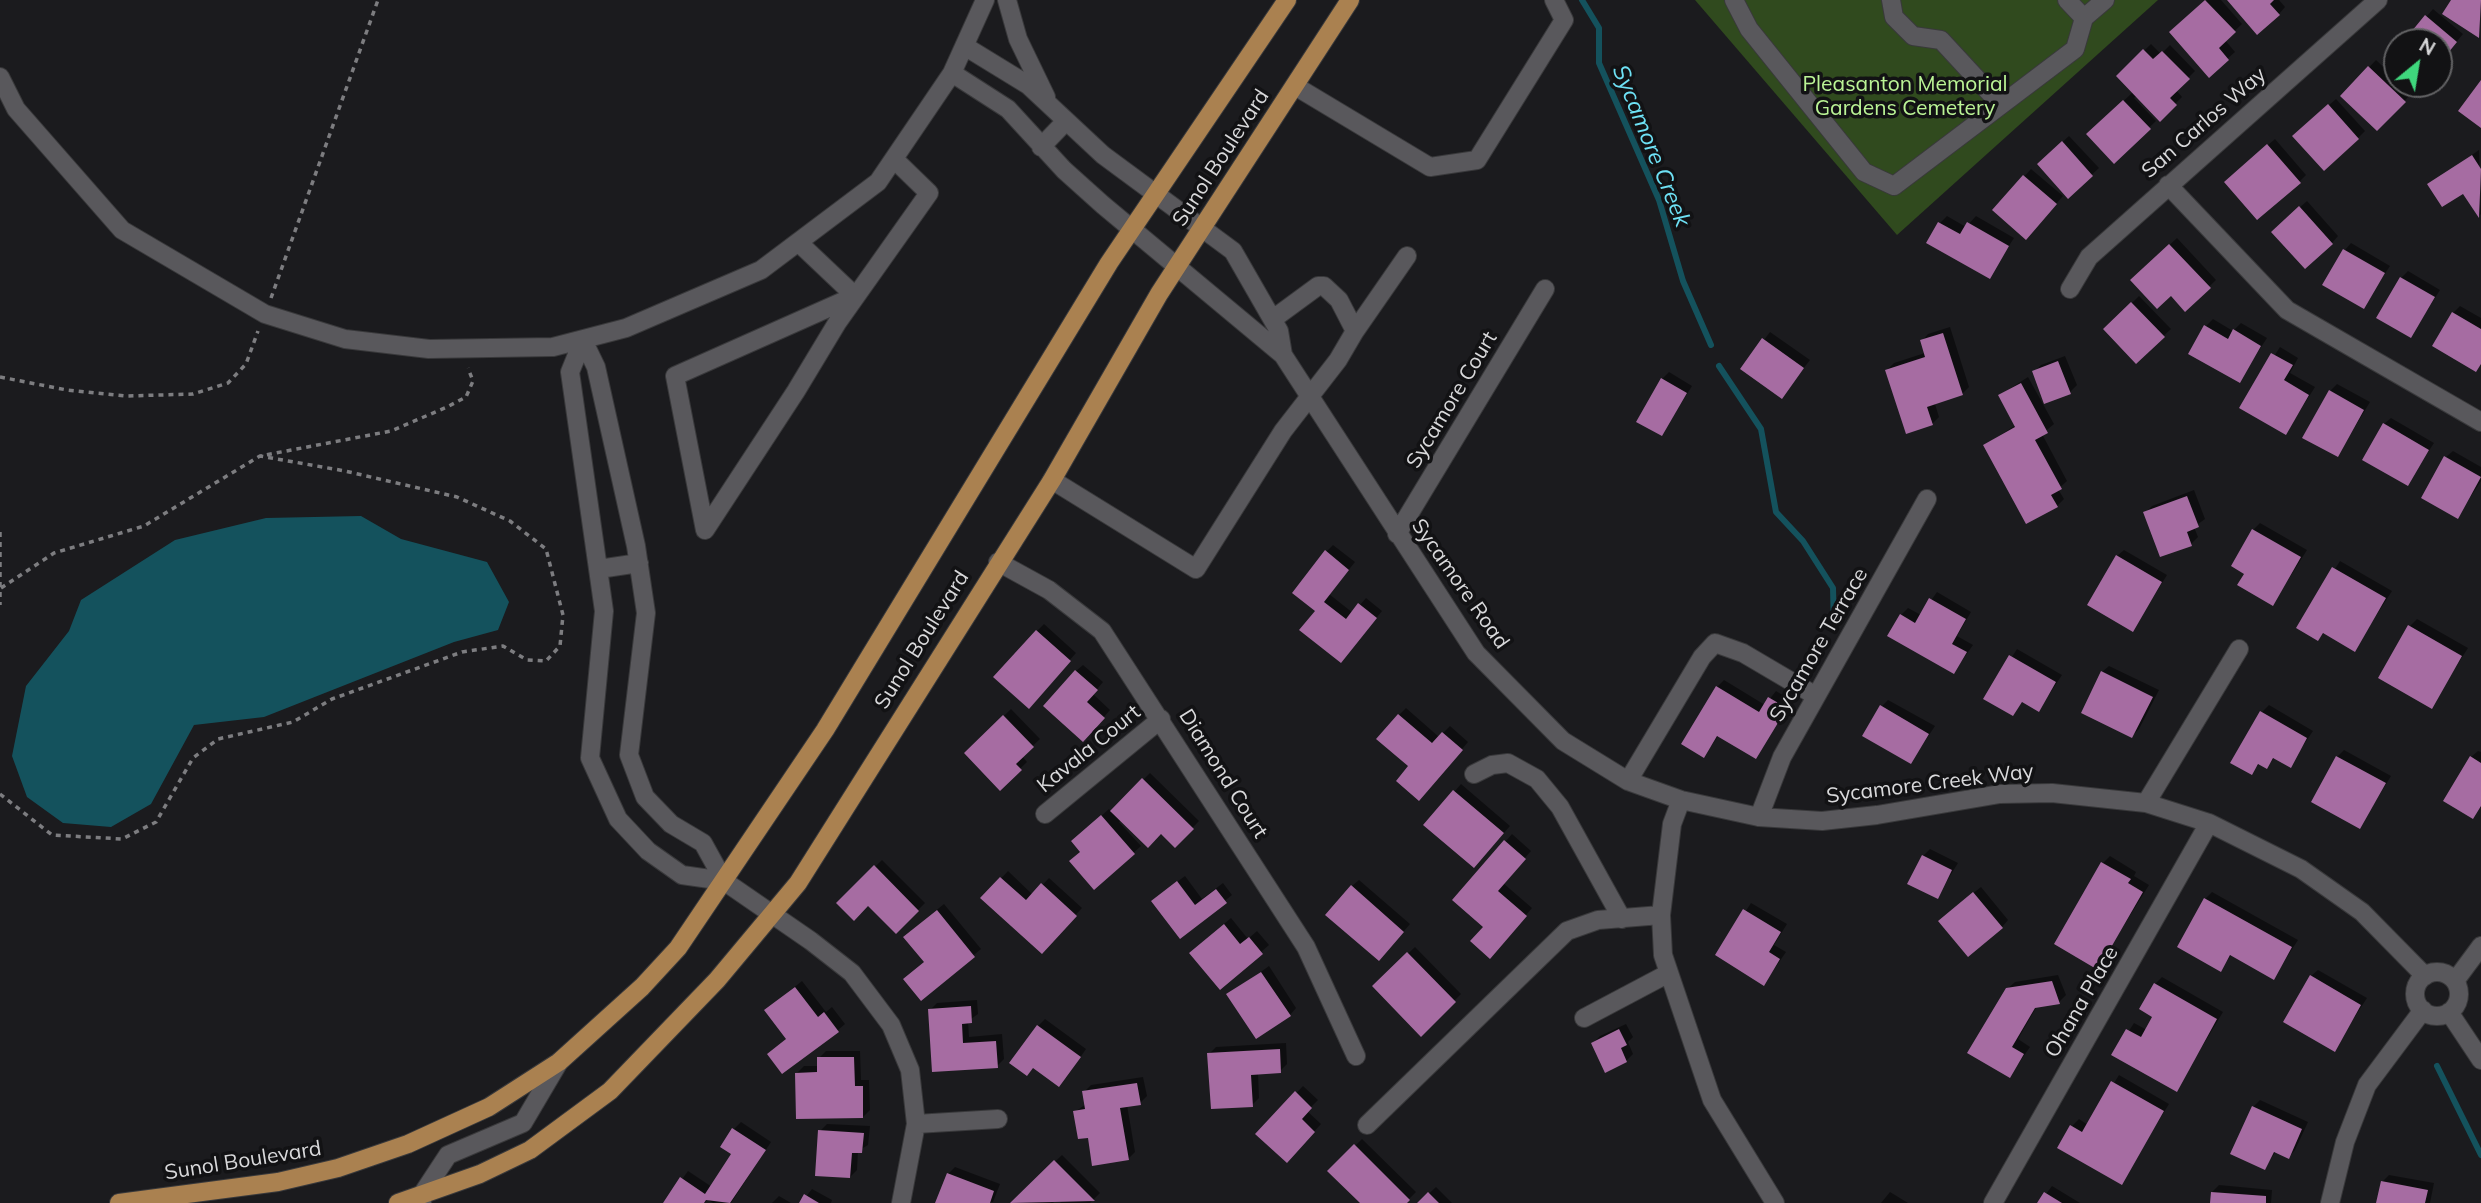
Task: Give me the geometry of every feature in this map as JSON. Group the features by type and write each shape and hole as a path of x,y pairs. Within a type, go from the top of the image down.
{"main road":[{"name":"Sunol Boulevard","path":"119,1203 278,1182 338,1168 408,1144 489,1107 559,1062 596,1031 660,968 678,948 825,730 1131,229 1287,0"},
{"name":"Sunol Boulevard","path":"398,1203 422,1199 530,1150 610,1091 681,1020 798,883 1052,480 1176,269 1350,0"}],"street":[{"path":"0,77 16,109 122,230 265,314 345,339 429,349 553,346 626,328 761,270 878,182 952,73 985,0"},
{"path":"1007,0 1018,39 1051,106"},
{"path":"1295,86 1430,167 1477,160 1564,20 1554,0"},
{"path":"1734,0 1749,29 1864,172 1894,186 2075,49 2084,18 2105,0"},
{"path":"1892,0 1894,17 1913,36 1941,40 2001,105"},
{"path":"2067,0 2084,18"},
{"name":"San Carlos Way","path":"2070,289 2089,257 2378,0"},
{"path":"966,47 1028,85 1051,106"},
{"name":"Sycamore Road","path":"952,73 1008,109 1041,147 1131,229 1283,355 1476,653 1563,741 1628,781 1681,800"},
{"name":"Sycamore Road","path":"1051,106 1102,155 1233,251 1279,331 1283,355"},
{"path":"1041,147 1065,122"},
{"path":"855,296 675,376 705,530 855,296 929,193 894,159"},
{"path":"2168,185 2287,310 2481,422"},
{"path":"798,242 855,296"},
{"path":"1052,480 1196,569 1309,394 1338,360 1407,256"},
{"path":"1273,319 1318,286 1324,286 1339,300 1355,331"},
{"name":"Sycamore Court","path":"1397,534 1545,289"},
{"path":"583,340 596,367 639,563 646,613 629,755 645,797 671,824 703,843 724,881"},
{"path":"583,340 570,372 599,569 603,639 594,699 590,758 618,819 648,850 682,875 724,881 772,914 852,973 891,1025 911,1070 916,1124 901,1203"},
{"name":"Sycamore Terrace","path":"1759,817 1782,757 1927,499"},
{"name":"Diamond Court","path":"998,562 1049,590 1102,631 1306,947 1356,1056"},
{"path":"599,569 639,563"},
{"path":"1628,781 1696,667 1715,643 1743,653 1816,696"},
{"path":"2146,803 2239,649"},
{"name":"Kavala Court","path":"1045,814 1161,719"},
{"path":"1474,774 1492,765 1508,763 1537,779 1560,807 1622,919"},
{"name":"Sycamore Creek Way","path":"1681,800 1759,817 1822,821 1877,815 2000,794 2052,793 2146,803 2209,823 2301,869 2361,912 2425,976"},
{"path":"1681,800 1672,824 1661,915 1663,955 1712,1100 1775,1203"},
{"name":"Ohana Place","path":"1993,1203 2209,823"},
{"path":"1367,1125 1567,931 1598,920 1661,915"},
{"path":"2455,981 2444,973 2425,976 2417,987 2416,996 2423,1010 2437,1016 2449,1012 2458,1001 2455,981 2481,946"},
{"path":"1584,1018 1669,973"},
{"path":"2330,1203 2345,1142 2367,1085 2423,1010"},
{"path":"2449,1012 2481,1060"},
{"name":"Sunol Boulevard","path":"422,1199 448,1155 523,1123 559,1062"},
{"path":"916,1124 998,1119"}],"path":[{"path":"0,377 67,390 127,396 193,394 228,383 246,364 378,0"},
{"path":"1,589 54,553 144,526 260,456 391,431 457,402 466,397 473,381 461,348"},
{"path":"0,794 52,835 122,839 156,822 193,758 218,739 293,722 332,699 462,652 503,646 527,660 546,662 560,646 563,615 546,549 510,521 457,497 345,471 260,456"},
{"path":"0,532 0,605"}],"green space":[{"name":"Pleasanton Memorial Gardens Cemetery","path":"1695,0 2158,0 1897,235"}],"water":[{"path":"361,516 401,539 487,562 509,602 498,630 454,642 264,717 194,725 151,804 111,827 63,823 27,797 12,756 26,686 69,631 81,600 175,540 266,518"}],"building":[{"path":"2205,0 2236,32 2219,48 2229,60 2209,78 2169,32"},
{"path":"2227,0 2274,0 2270,4 2280,15 2257,35"},
{"path":"2451,0 2481,0 2479,38 2442,14"},
{"path":"2425,15 2440,28 2414,28"},
{"path":"2143,49 2153,59 2162,51 2190,79 2170,98 2177,105 2160,122 2116,76"},
{"path":"2368,66 2383,80 2383,98 2402,98 2406,102 2377,131 2340,96"},
{"path":"2481,80 2481,128 2458,111"},
{"path":"2123,100 2151,129 2114,164 2086,134"},
{"path":"2328,104 2359,139 2324,171 2292,136"},
{"path":"2062,141 2093,176 2068,199 2037,164"},
{"path":"2267,144 2301,183 2257,220 2224,182"},
{"path":"2472,155 2481,169 2479,218 2463,194 2442,207 2427,184"},
{"path":"2023,175 2057,204 2026,240 1992,210"},
{"path":"2299,206 2333,244 2305,269 2271,232"},
{"path":"1938,222 1960,234 1967,222 2009,246 1990,279 1926,243"},
{"path":"2169,244 2211,288 2185,312 2171,296 2157,309 2130,280"},
{"path":"2343,249 2385,273 2364,309 2322,285"},
{"path":"2400,277 2435,297 2411,338 2376,318"},
{"path":"2131,302 2165,337 2136,364 2103,329"},
{"path":"2452,312 2481,329 2481,364 2476,372 2432,346"},
{"path":"2204,325 2228,339 2233,329 2261,346 2240,383 2188,354"},
{"path":"1943,333 1963,395 1927,407 1933,425 1906,434 1885,370 1925,357 1920,340"},
{"path":"1762,338 1804,368 1782,399 1740,369"},
{"path":"2271,353 2293,365 2284,380 2309,395 2286,435 2239,408"},
{"path":"2058,361 2071,394 2044,404 2032,371"},
{"path":"1661,378 1687,393 1662,436 1636,422"},
{"path":"2021,383 2048,433 2035,440 2062,489 2051,495 2058,507 2026,524 1983,445 2015,427 1998,395"},
{"path":"2329,390 2364,410 2338,457 2302,438"},
{"path":"2383,423 2429,450 2408,486 2362,460"},
{"path":"2444,456 2481,477 2458,519 2421,498"},
{"path":"2187,496 2199,527 2187,532 2192,546 2160,557 2143,512"},
{"path":"2252,529 2301,557 2273,606 2237,585 2244,574 2231,566"},
{"path":"1325,550 1349,570 1324,602 1346,619 1358,603 1377,618 1341,663 1299,630 1315,611 1292,593"},
{"path":"2116,555 2162,582 2133,632 2087,605"},
{"path":"2332,567 2386,598 2355,652 2323,633 2318,641 2296,628"},
{"path":"1929,598 1966,619 1952,644 1967,652 1954,674 1887,636 1900,614 1915,623"},
{"path":"2408,625 2462,656 2432,709 2378,678"},
{"path":"1036,630 1071,661 1029,709 993,677"},
{"path":"2009,655 2056,682 2039,712 2022,702 2013,716 1983,699"},
{"path":"1075,670 1098,690 1087,702 1105,718 1083,742 1043,706"},
{"path":"2101,671 2153,697 2132,738 2081,713"},
{"path":"1716,686 1759,712 1768,697 1787,708 1756,759 1717,736 1704,758 1681,744"},
{"path":"1880,705 1929,734 1911,764 1862,736"},
{"path":"2260,711 2307,738 2291,768 2273,758 2267,769 2258,764 2252,775 2230,763"},
{"path":"1398,714 1432,743 1442,732 1463,750 1419,801 1396,781 1408,766 1376,739"},
{"path":"1003,715 1034,747 1016,764 1022,770 1000,791 964,753"},
{"path":"2336,756 2386,783 2360,829 2311,802"},
{"path":"2470,756 2481,763 2481,806 2473,819 2443,801"},
{"path":"1142,778 1194,829 1175,848 1161,834 1148,848 1110,811"},
{"path":"1453,790 1504,833 1474,868 1423,825"},
{"path":"1101,815 1135,854 1094,890 1069,861 1080,852 1071,841"},
{"path":"1504,840 1526,859 1498,891 1527,916 1490,959 1470,941 1483,927 1452,900"},
{"path":"1922,855 1952,870 1938,899 1907,884"},
{"path":"2101,862 2131,879 2128,883 2143,892 2098,970 2054,944"},
{"path":"874,865 919,911 896,934 868,906 854,921 836,903"},
{"path":"1000,877 1026,900 1041,883 1077,916 1042,954 980,898"},
{"path":"1177,881 1195,905 1216,889 1227,903 1180,939 1151,901"},
{"path":"1351,885 1404,932 1379,961 1325,915"},
{"path":"1973,892 2003,928 1968,957 1938,921"},
{"path":"2204,898 2292,947 2274,980 2230,955 2221,972 2177,947"},
{"path":"1743,909 1781,932 1769,952 1780,959 1764,986 1715,955"},
{"path":"937,910 975,957 921,1001 903,979 924,962 903,937"},
{"path":"1224,924 1240,944 1249,937 1263,954 1220,990 1189,953"},
{"path":"1407,952 1456,1002 1421,1037 1372,986"},
{"path":"1261,972 1291,1016 1256,1039 1226,994"},
{"path":"2310,975 2361,1005 2335,1052 2283,1022"},
{"path":"2052,981 2060,1004 2035,1008 2012,1047 2024,1054 2010,1078 1967,1053 2006,988"},
{"path":"2154,983 2217,1019 2177,1092 2111,1055 2126,1029 2141,1037 2152,1017 2139,1009"},
{"path":"795,987 818,1017 824,1012 839,1032 782,1074 767,1054 786,1039 764,1010"},
{"path":"971,1006 972,1023 962,1024 963,1043 996,1041 998,1068 932,1072 928,1009"},
{"path":"1037,1025 1081,1057 1059,1087 1033,1068 1027,1076 1009,1063"},
{"path":"1619,1029 1627,1045 1621,1048 1627,1062 1605,1073 1591,1043"},
{"path":"1280,1049 1281,1073 1251,1075 1253,1107 1211,1109 1207,1053"},
{"path":"817,1057 854,1057 855,1086 863,1086 863,1118 796,1119 795,1073 817,1072"},
{"path":"2111,1081 2164,1111 2122,1185 2057,1148 2070,1125 2082,1132"},
{"path":"1137,1083 1141,1105 1120,1108 1129,1160 1092,1166 1088,1138 1078,1139 1073,1111 1085,1109 1082,1091"},
{"path":"1295,1091 1312,1108 1302,1119 1315,1132 1287,1163 1255,1134"},
{"path":"2252,1106 2302,1129 2289,1159 2274,1152 2265,1170 2230,1154"},
{"path":"732,1128 766,1150 730,1203 706,1200 704,1203 663,1203 680,1177 705,1194 731,1154 720,1147"},
{"path":"818,1130 864,1133 862,1153 852,1153 850,1178 815,1176"},
{"path":"1354,1144 1410,1200 1407,1203 1360,1203 1327,1171"},
{"path":"1054,1160 1095,1201 1010,1203"},
{"path":"947,1173 994,1191 990,1203 935,1203"},
{"path":"2381,1181 2428,1190 2425,1203 2376,1203"},
{"path":"1428,1192 1439,1203 1417,1203"},
{"path":"2044,1192 2062,1203 2037,1203"},
{"path":"2211,1192 2266,1196 2266,1203 2210,1203"},
{"path":"804,1194 819,1203 799,1203"}],"waterway":[{"name":"Sycamore Creek","path":"1582,0 1599,28 1599,63 1659,200 1683,281 1711,345"},
{"name":"Sycamore Creek","path":"1719,366 1761,429 1776,512 1803,541 1833,588 1834,628"},
{"name":"Sycamore Creek","path":"2437,1066 2481,1155"}]}
